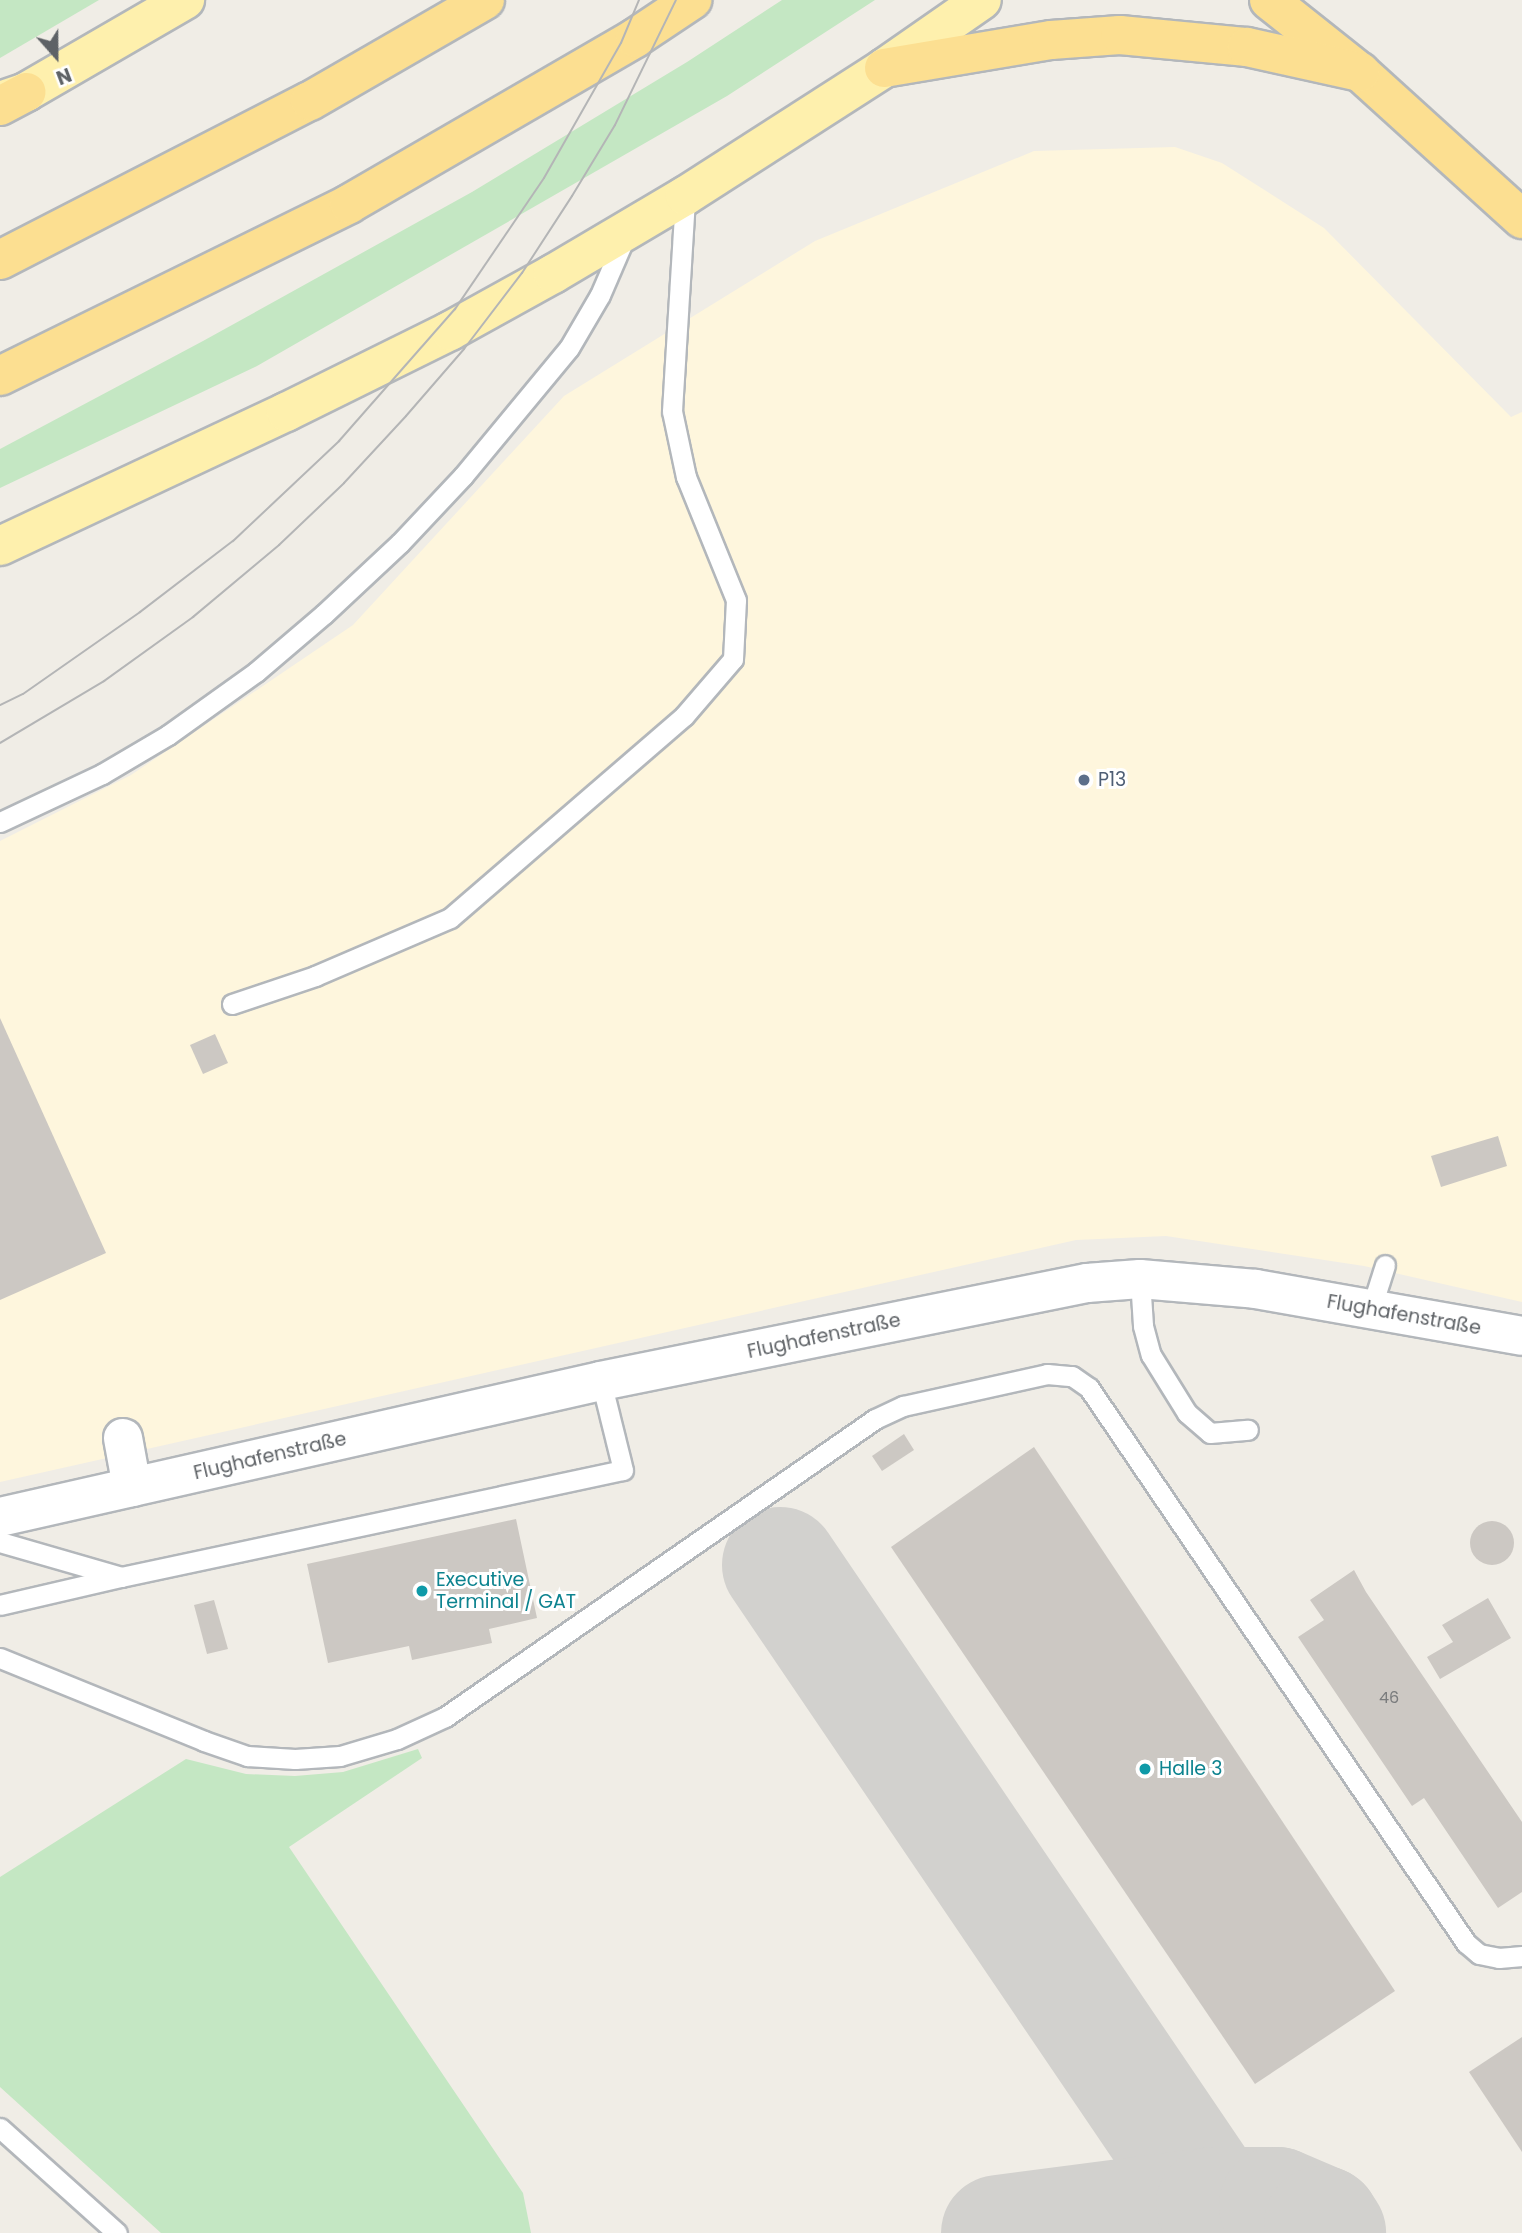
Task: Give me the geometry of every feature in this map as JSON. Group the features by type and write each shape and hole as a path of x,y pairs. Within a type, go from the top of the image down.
{"highway":[{"path":"0,260 310,101 485,0"},
{"path":"0,376 349,204 635,38 692,0"},
{"path":"1269,0 1360,72 1522,219"},
{"path":"884,68 1051,40 1120,35 1247,47 1360,72"}],"main road":[{"path":"9,100 185,0"},
{"path":"0,546 286,412 450,331 626,233 884,68 982,0"}],"street":[{"name":"Flughafenstraße","path":"0,1517 601,1381 1087,1283 1140,1279 1256,1289 1522,1336"},
{"path":"123,1438 132,1487"}],"lane":[{"path":"232,1004 315,976 450,918 684,716 733,659 736,600 686,477 672,411 685,196"},
{"path":"0,822 102,774 168,735 256,672 324,614 400,542 463,476 569,348 600,295 626,233"},
{"path":"1371,1309 1385,1265"},
{"path":"1140,1279 1143,1326 1151,1356 1186,1413 1210,1433 1248,1430"},
{"path":"0,1658 247,1756 295,1759 340,1756 397,1739 445,1717 875,1419 903,1406 1048,1374 1072,1376 1089,1388 1466,1943 1479,1954 1499,1958 1522,1956"},
{"path":"0,1605 623,1470 601,1381"},
{"path":"0,1542 121,1577"},
{"path":"0,2127 117,2233"}],"shaded area":[{"name":"P13","path":"1175,147 1222,163 1324,228 1511,417 1522,412 1522,1302 1364,1266 1166,1236 1076,1240 0,1482 0,841 131,775 353,625 564,396 815,241 1034,151"}],"green space":[{"path":"0,0 99,0 0,58"},
{"path":"782,0 875,0 727,96 257,366 0,488 0,449 203,341 472,192 687,62"},
{"path":"418,1749 422,1758 289,1847 523,2193 531,2233 161,2233 0,2087 0,1877 186,1759 246,1774 295,1776 343,1772"}],"building":[{"path":"0,1018 106,1253 0,1300"},
{"path":"215,1034 228,1063 203,1074 190,1045"},
{"path":"1498,1136 1507,1166 1441,1187 1431,1156"},
{"path":"904,1434 914,1450 882,1471 872,1456"},
{"name":"Halle 3","path":"1034,1447 1395,1991 1255,2084 891,1547"},
{"name":"Executive Terminal / GAT","path":"516,1519 537,1618 489,1629 492,1643 412,1660 409,1646 328,1663 307,1564"},
{"path":"1492,1521 1507,1528 1514,1543 1507,1558 1492,1565 1477,1558 1470,1543 1477,1528"},
{"path":"1354,1570 1366,1592 1522,1822 1522,1892 1498,1908 1424,1798 1412,1806 1298,1637 1324,1620 1310,1600"},
{"path":"1488,1598 1511,1638 1440,1679 1427,1657 1453,1642 1442,1625"},
{"path":"214,1600 228,1649 207,1654 194,1605"},
{"path":"1522,2037 1522,2152 1469,2072"}],"taxiway":[{"path":"780,1565 1214,2205"},
{"path":"999,2233 1214,2205 1277,2205 1322,2224 1328,2233"}],"tram line":[{"path":"0,705 23,694 140,612 233,541 339,441 455,309 544,178 621,43 639,0"},
{"path":"0,743 104,681 193,617 279,545 344,483 406,416 464,349 522,273 572,196 615,125 676,0"}],"place":[{"name":"P13","path":"1084,780"},
{"name":"Executive Terminal / GAT","path":"422,1591"},
{"name":"Halle 3","path":"1145,1769"}]}
